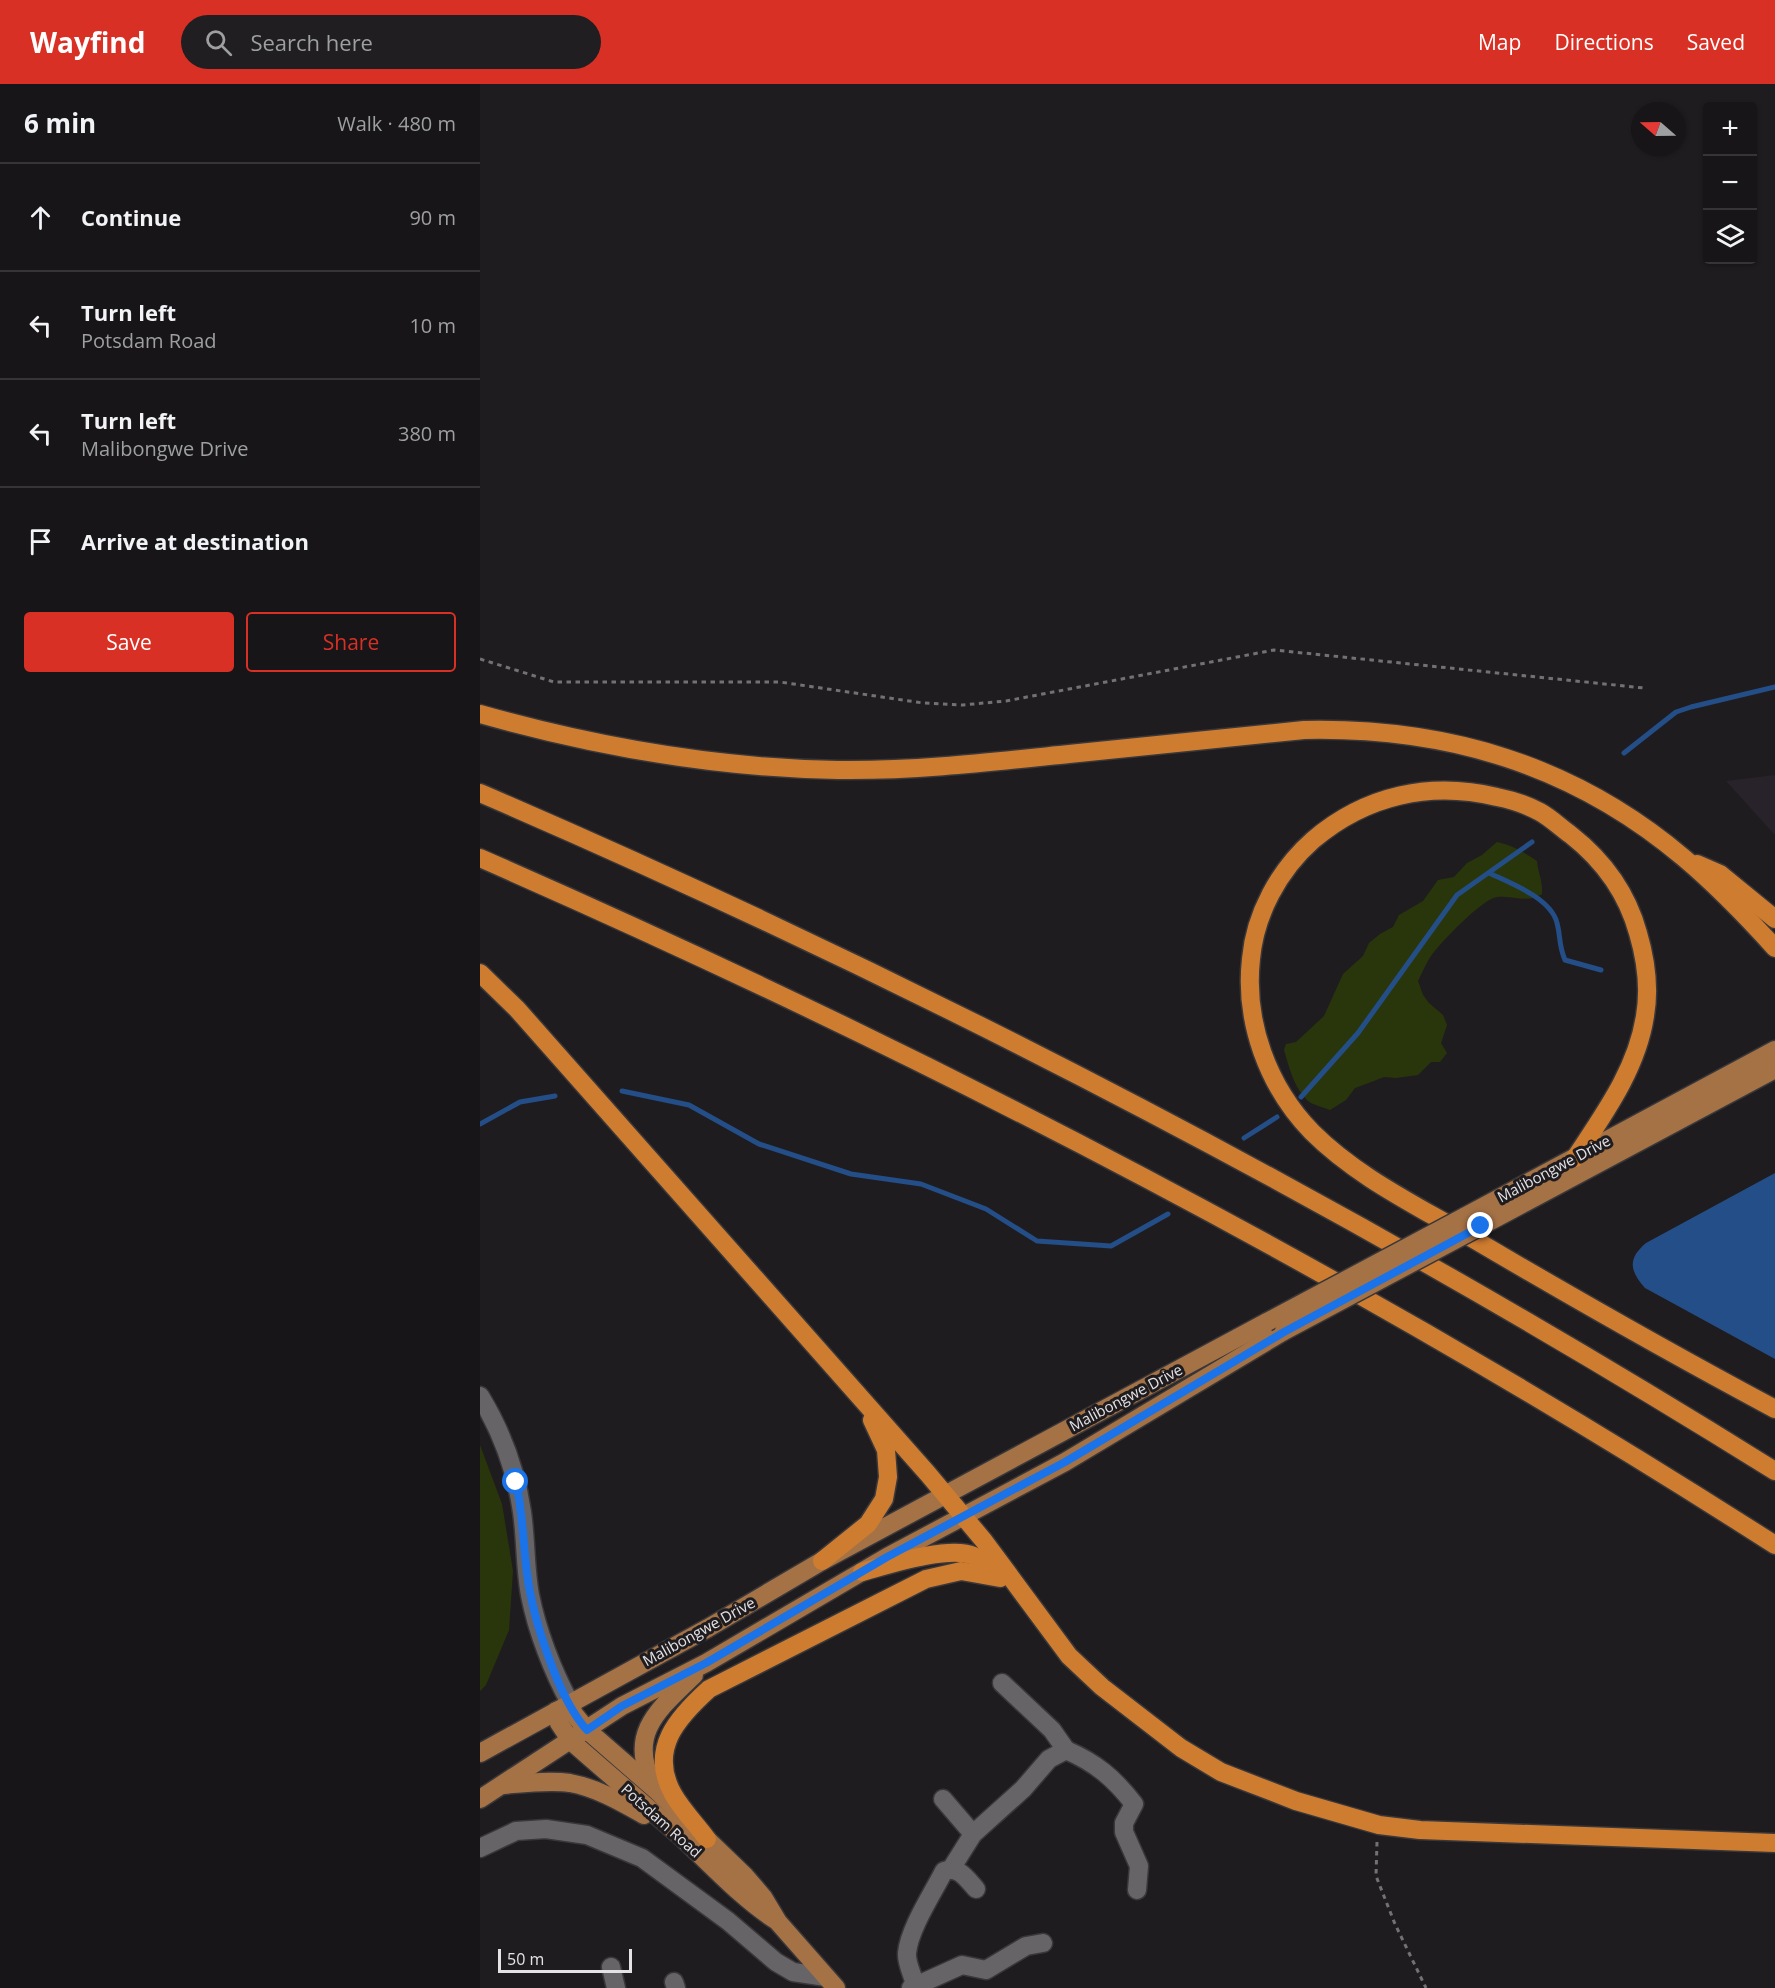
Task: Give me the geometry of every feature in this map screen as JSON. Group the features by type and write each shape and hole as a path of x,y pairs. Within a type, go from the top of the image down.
{"highway":[{"path":"480,714 568,738 651,753 754,766 839,770 956,766 1304,730 1381,731 1454,742 1536,769 1622,813 1684,858 1775,948"},
{"path":"1575,1158 1606,1111 1632,1064 1645,1018 1648,987 1644,952 1634,917 1618,885 1589,849 1541,812 1511,800 1482,793 1437,789 1405,794 1372,804 1340,819 1302,850 1286,868 1258,923 1252,948 1249,974 1251,1017 1265,1062 1290,1106 1312,1132 1355,1170 1551,1285 1775,1408"},
{"path":"480,793 686,884 873,972 1191,1134 1497,1304 1775,1471"},
{"path":"480,858 819,1014 1164,1189 1383,1309 1529,1393 1645,1462 1775,1545"},
{"path":"1684,858 1720,873 1775,919"},
{"path":"480,973 517,1010 945,1495 984,1541 1069,1656 1102,1687 1182,1748 1221,1772 1257,1787 1379,1825 1420,1830 1485,1833 1775,1843"},
{"path":"822,1561 868,1524 884,1499 888,1477 886,1450 864,1402"},
{"path":"862,1572 921,1557 966,1553 976,1557 1033,1609"},
{"path":"707,1839 673,1794 666,1778 664,1763 666,1745 671,1731 684,1712 709,1689 926,1579 961,1571 1000,1578"}],"main road":[{"name":"Malibongwe Drive","path":"480,1753 708,1628 822,1561 1775,1050"},
{"name":"Malibongwe Drive","path":"480,1798 622,1706 706,1663 962,1516 1065,1462 1284,1332 1775,1069"},
{"path":"657,1791 647,1772 644,1759 645,1736 658,1711 706,1663"},
{"name":"Potsdam Road","path":"778,1922 734,1889 679,1835 571,1741 559,1723 563,1707 574,1714 587,1730 657,1791 745,1876 763,1897 778,1922 831,1982"},
{"path":"501,1785 542,1782 570,1783 603,1793 679,1835"}],"street":[{"path":"480,1396 495,1423 513,1468 522,1514 530,1596 558,1681 563,1707"},
{"path":"1002,1683 1052,1730 1066,1750 1089,1760 1122,1788 1134,1804 1124,1823 1124,1832 1139,1866 1137,1890"},
{"path":"951,1869 973,1834 1023,1789 1049,1759 1066,1750"},
{"path":"943,1799 973,1834"},
{"path":"480,1848 516,1832 546,1829 587,1835 642,1858 728,1921 776,1962 793,1972 831,1982"},
{"path":"976,1888 960,1872 951,1869 944,1871 919,1918 909,1944 907,1955 913,1986 962,1965 986,1970 1026,1946 1043,1943"},
{"path":"611,1967 616,1988"}],"path":[{"path":"480,659 555,682 780,682 923,703 963,705 1006,701 1275,650 1644,688"},
{"path":"1379,1825 1375,1853 1376,1876 1395,1924 1426,1988"}],"shaded area":[{"path":"1775,775 1775,835 1726,781"}],"green space":[{"path":"1497,842 1518,849 1537,861 1542,894 1531,898 1497,897 1490,900 1462,922 1429,959 1418,981 1423,995 1443,1015 1447,1025 1441,1043 1447,1053 1440,1062 1431,1062 1418,1075 1384,1077 1355,1088 1346,1100 1330,1110 1308,1101 1299,1090 1293,1077 1284,1050 1286,1044 1296,1042 1324,1016 1343,974 1363,956 1369,943 1393,927 1399,915 1423,901 1438,880 1454,877 1467,863 1482,855"},
{"path":"480,1445 502,1504 513,1571 509,1630 486,1685 480,1691"}],"water":[{"path":"1775,1173 1775,1359 1645,1288 1636,1276 1633,1260 1646,1243"}],"waterway":[{"path":"1624,753 1676,712 1775,687"},
{"path":"1301,1097 1358,1033 1457,895 1532,842"},
{"path":"1489,873 1529,892 1547,906 1557,923 1565,960 1601,970"},
{"path":"622,1091 689,1105 759,1144 851,1174 921,1184 986,1209 1037,1241 1111,1246 1168,1214"},
{"path":"480,1124 520,1102 555,1096"},
{"path":"1244,1138 1277,1117"}],"route":[{"path":"516,1482 522,1514 530,1596 535,1615 558,1681 574,1714 587,1730 622,1706 706,1663 887,1557 1065,1462 1284,1332 1481,1226"}]}
